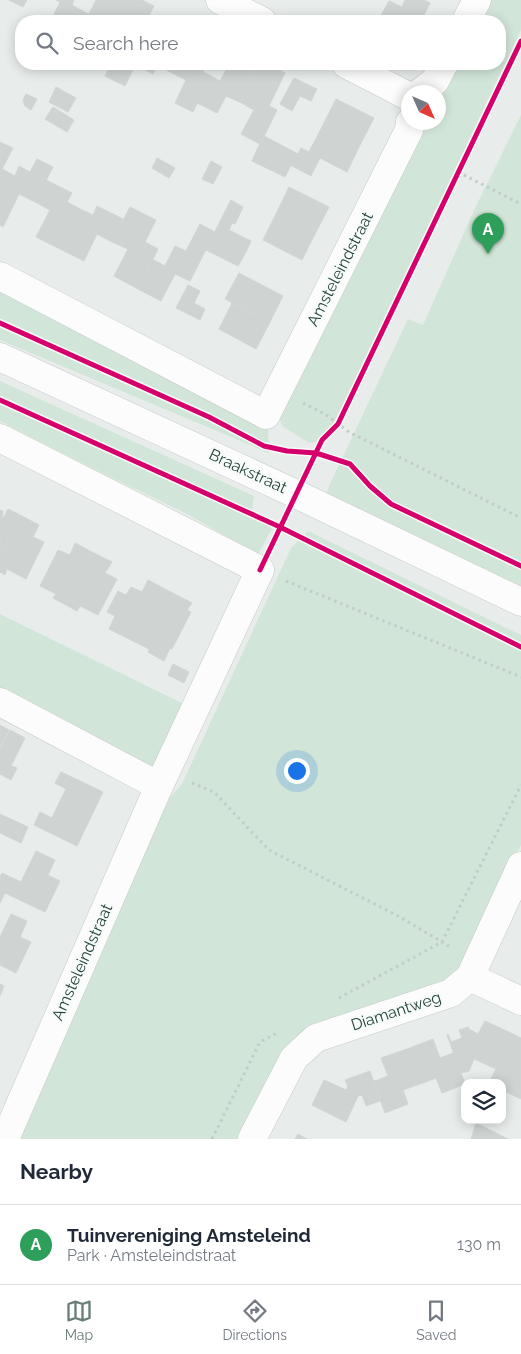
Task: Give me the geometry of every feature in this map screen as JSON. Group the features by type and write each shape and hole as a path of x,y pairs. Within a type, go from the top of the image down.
{"street":[{"path":"220,0 250,15"},
{"path":"469,15 477,0"},
{"path":"358,70 401,92"},
{"path":"430,85 435,81 441,70"},
{"name":"Amsteleindstraat","path":"272,403 409,130"},
{"path":"0,276 272,403"},
{"name":"Braakstraat","path":"0,357 296,494 521,602"},
{"path":"0,438 260,570"},
{"name":"Amsteleindstraat","path":"5,1139 163,779 260,570"},
{"path":"0,702 163,779"},
{"name":"Diamantweg","path":"252,1139 294,1058 316,1038 451,993 473,970 521,866"},
{"path":"473,970 521,1001"}],"path":[{"path":"454,181 462,163"},
{"path":"458,172 521,204"},
{"path":"272,403 325,414 349,432 521,518"},
{"path":"332,429 338,424 342,415"},
{"path":"260,570 521,678"},
{"path":"163,779 214,792 269,850 400,917 442,942 473,970"},
{"path":"338,999 442,942 521,785"},
{"path":"212,1139 260,1042 286,1027"}],"green space":[{"path":"490,0 521,0 521,30 506,62 506,15 482,15"},
{"path":"455,70 502,70 374,341 328,435 321,441 309,443 282,426 278,415 294,391 424,130 446,130 446,88"},
{"path":"521,115 521,589 326,496 408,319 423,325 475,208"},
{"path":"0,289 268,426 269,453 0,340"},
{"path":"0,381 254,496 251,516 274,525 258,554 185,513 0,421"},
{"path":"308,531 521,635 521,845 459,974 400,1001 312,1034 243,1139 11,1139 158,811 182,784 291,548"},
{"path":"0,614 192,708 152,773 0,698"}],"building":[{"path":"9,0 27,0 23,7"},
{"path":"56,0 74,0 72,5 79,9 76,15 54,15 60,2"},
{"path":"96,0 126,0 118,15 76,15 79,9 89,14"},
{"path":"126,0 142,0 154,6 149,15 118,15"},
{"path":"405,0 424,0 430,3 424,15 381,15 389,1 402,7"},
{"path":"108,70 133,70 125,86 105,76"},
{"path":"145,70 155,70 153,74"},
{"path":"174,70 204,70 203,72 211,76 193,112 175,103 186,80 172,73"},
{"path":"226,70 257,70 240,102 226,96 217,113 197,103 211,76 220,81"},
{"path":"257,70 279,70 285,73 269,106 277,110 252,161 260,144 241,134 254,110 240,102"},
{"path":"294,78 317,89 311,101 300,96 292,111 280,104"},
{"path":"56,87 76,98 68,112 49,102"},
{"path":"26,94 37,99 31,110 25,106 23,100"},
{"path":"336,99 374,118 360,145 323,125"},
{"path":"53,107 74,120 67,132 45,119"},
{"path":"323,125 360,145 347,172 320,158 311,176 258,148 264,136 298,154 301,148 309,152"},
{"path":"0,142 13,148 0,173"},
{"path":"258,148 291,165 285,177 252,161"},
{"path":"157,158 175,168 169,178 152,168"},
{"path":"37,159 53,167 35,202 19,194 3,227 0,225 0,173 2,169 15,176 19,166 30,172"},
{"path":"211,161 222,167 213,184 202,179"},
{"path":"46,180 72,193 67,202 80,209 60,249 36,237 50,210 35,202"},
{"path":"289,187 329,207 315,234 276,214"},
{"path":"231,200 243,207 235,224 232,223 229,230 251,241 245,254 212,238"},
{"path":"97,206 123,219 112,242 97,234 84,261 60,249 80,209 93,215"},
{"path":"130,207 156,220 145,242 158,249 138,289 114,276 128,249 112,242"},
{"path":"276,214 315,234 302,260 263,240"},
{"path":"200,224 215,232 190,281 175,274 161,301 138,289 152,259 165,266 175,246 186,251"},
{"path":"212,238 245,254 238,266 206,250"},
{"path":"239,273 283,296 270,322 225,299"},
{"path":"188,285 200,291 194,303 205,309 200,320 176,308"},
{"path":"232,303 270,322 256,349 219,329"},
{"path":"8,509 20,515 0,555 0,510 3,511 2,517 4,517"},
{"path":"20,515 39,525 33,537 44,542 26,579 7,569 5,575 0,572 0,555"},
{"path":"75,543 92,552 66,605 53,598 56,594 40,586 58,550 70,555"},
{"path":"92,552 112,562 105,573 117,579 98,615 80,606 77,611 66,605"},
{"path":"148,580 165,589 137,643 109,629 115,616 107,612 118,591 126,595 131,587 142,592"},
{"path":"165,589 192,603 187,610 191,612 164,661 148,652 149,649 137,643"},
{"path":"173,664 189,672 184,683 168,675"},
{"path":"0,725 9,730 0,748"},
{"path":"10,730 25,738 11,766 17,768 11,780 0,774 0,750"},
{"path":"61,772 103,792 90,819 59,803 66,789 55,783"},
{"path":"59,803 90,819 77,846 34,825 40,812 52,818"},
{"path":"0,814 28,827 21,843 0,833"},
{"path":"36,851 55,860 48,875 60,881 45,912 5,893 0,903 0,877 2,873 21,882"},
{"path":"11,914 27,921 20,937 31,942 16,973 0,965 0,937"},
{"path":"0,984 4,986 0,996"},
{"path":"485,1021 511,1033 494,1068 474,1059 469,1071 461,1073 447,1035 451,1042 462,1038 459,1030 469,1027 469,1029 478,1034"},
{"path":"511,1033 521,1038 521,1099 506,1092 506,1079 491,1079 496,1069 494,1068"},
{"path":"433,1039 440,1058 453,1053 453,1051 463,1079 461,1079 461,1086 442,1093 436,1078 420,1084 407,1049"},
{"path":"407,1049 420,1084 403,1090 408,1104 385,1113 373,1080 388,1076 381,1058"},
{"path":"370,1071 380,1101 366,1106 362,1095 358,1096 346,1122 312,1105 324,1080 346,1090 348,1086 345,1080"},
{"path":"476,1124 478,1124 508,1139 471,1139"},
{"path":"298,1134 307,1139 295,1139"}],"cycle path":[{"path":"260,570 322,440 338,424 521,41"},
{"path":"0,323 209,417 264,446 287,451 316,453 350,464 370,486 391,504 521,566"},
{"path":"0,400 280,527 521,647"}],"place":[{"name":"Tuinvereniging Amsteleind","path":"488,254"}]}
